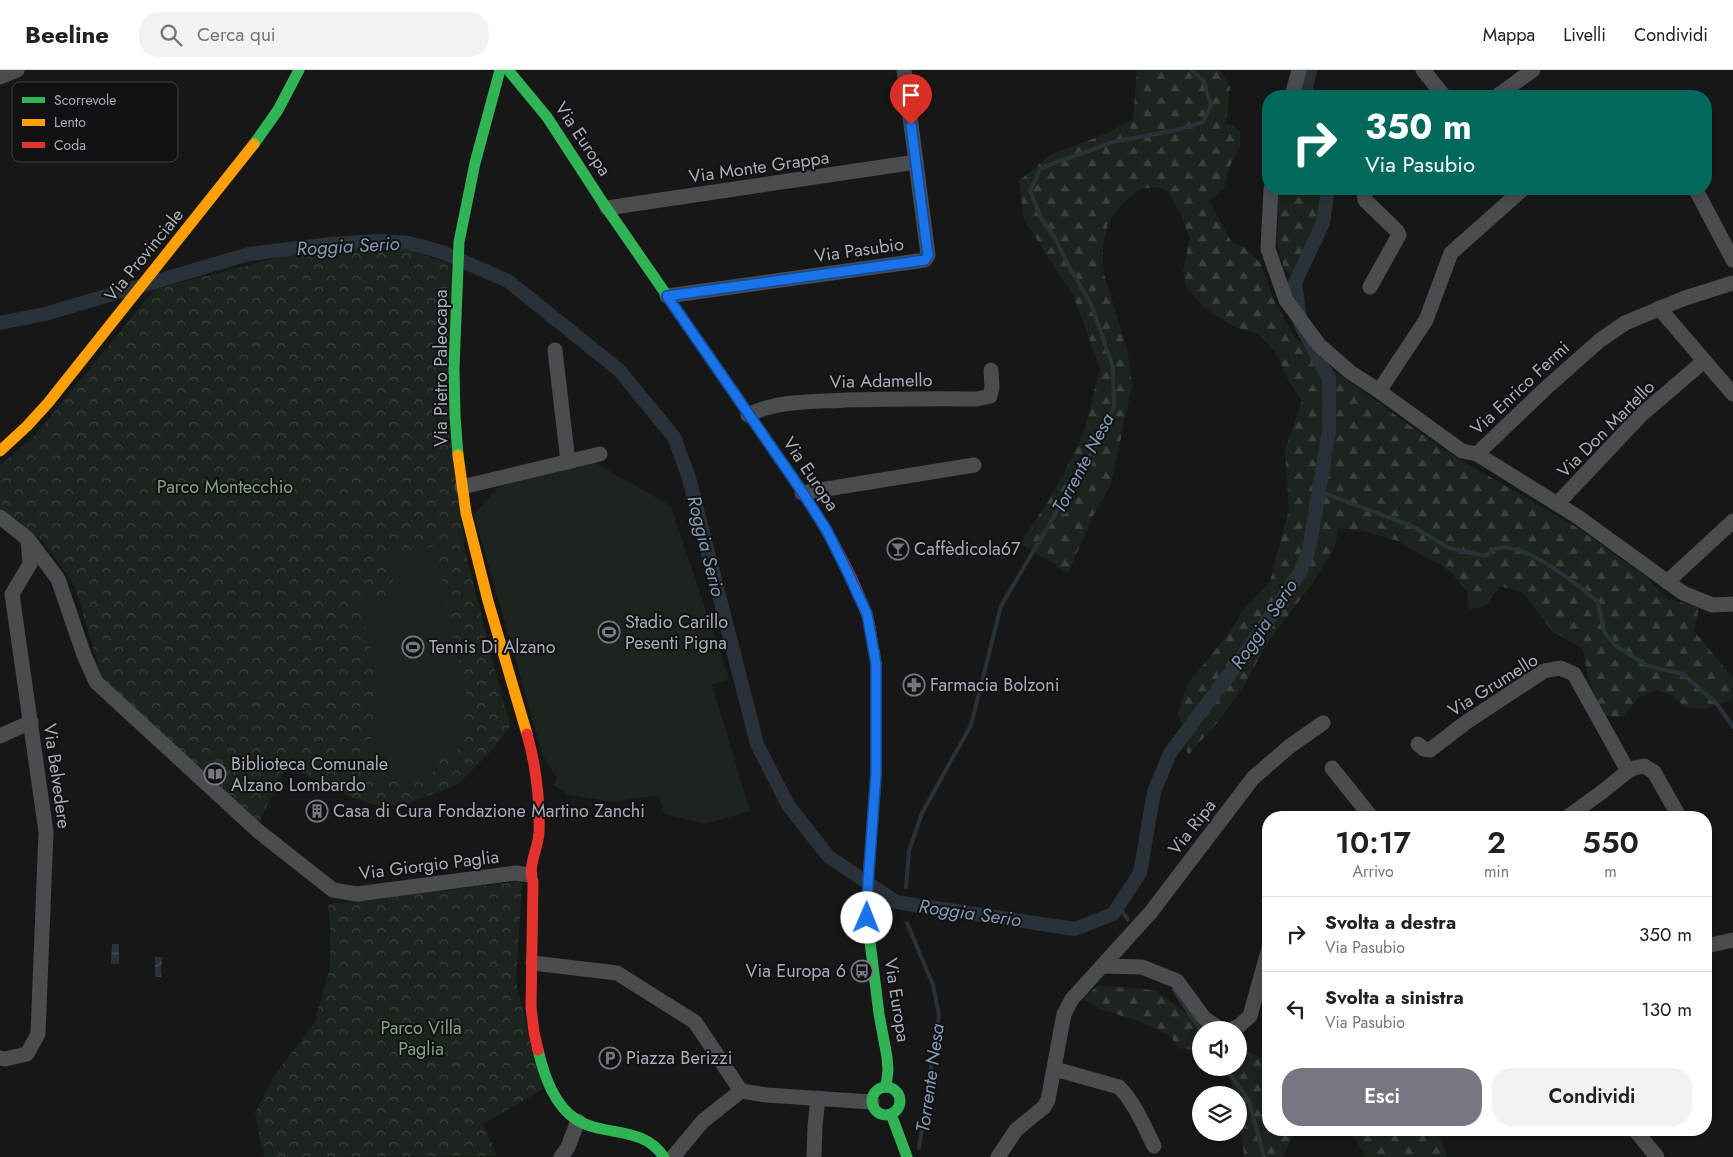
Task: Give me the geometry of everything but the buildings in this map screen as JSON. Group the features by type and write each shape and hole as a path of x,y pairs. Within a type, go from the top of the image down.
{"street":[{"path":"0,77 17,70"},
{"name":"Via Provinciale","path":"0,451 28,426 40,412 238,168 273,118 299,70"},
{"name":"Via Pietro Paleocapa","path":"500,70 475,163 459,242 454,368 459,464 466,513 488,601 532,752 538,792 539,835 530,876 533,882 532,1020 540,1060 552,1092 565,1110 578,1121 652,1143 662,1152 664,1157"},
{"name":"Via Europa","path":"508,70 526,89 544,113 826,529 867,614 876,664 876,774 867,895 868,934 887,1057 886,1086"},
{"name":"Via Pasubio","path":"667,296 925,260 928,255 904,70"},
{"path":"1293,90 1298,70"},
{"path":"1423,70 1439,90"},
{"path":"1505,90 1533,70"},
{"name":"Via Monte Grappa","path":"607,208 916,162"},
{"name":"Via Enrico Fermi","path":"1270,195 1268,249 1286,300 1318,345 1350,372 1462,451 1477,454 1599,341 1625,323 1684,298 1733,282"},
{"path":"1364,195 1365,200 1399,235 1370,287"},
{"path":"1379,391 1426,320 1451,253 1516,195"},
{"path":"1699,195 1733,260"},
{"path":"1659,308 1733,394"},
{"path":"555,350 568,462"},
{"name":"Via Don Martello","path":"1557,504 1640,415 1704,361"},
{"name":"Via Adamello","path":"748,415 757,410 777,405 812,402 977,399 990,396 992,387 991,370"},
{"path":"462,487 600,454"},
{"path":"1477,454 1578,516 1683,593 1712,605 1733,604"},
{"path":"802,493 974,466"},
{"name":"Via Giorgio Paglia","path":"0,517 28,539 58,579 84,655 96,682 258,831 333,890 357,894 516,874 530,876"},
{"path":"1667,582 1733,522"},
{"name":"Via Belvedere","path":"0,1058 5,1059 27,1054 38,1034 46,832 12,594 30,564 28,539"},
{"name":"Via Grumello","path":"1418,744 1424,749 1430,750 1465,723 1544,671 1560,668 1574,674 1628,771"},
{"path":"0,736 31,722"},
{"name":"Via Ripa","path":"1102,966 1151,912 1253,778 1290,746 1323,723"},
{"path":"1576,811 1628,771 1644,766 1654,772 1676,811"},
{"path":"1332,768 1366,811"},
{"path":"1712,945 1733,940"},
{"path":"533,963 617,973 695,1022 741,1091 766,1095 872,1102"},
{"path":"998,1157 1016,1130 1044,1107 1048,1100 1064,1014 1072,999 1102,966 1142,966 1177,981 1204,1018 1220,1029 1231,1030 1250,1016 1262,973"},
{"path":"1054,1071 1062,1071 1119,1087 1125,1093 1154,1146"},
{"path":"886,1086 895,1090 900,1098 898,1107 891,1114 887,1115 878,1113 872,1106 874,1092 886,1086"},
{"path":"673,1157 704,1121 741,1091"},
{"path":"814,1157 818,1098"},
{"path":"891,1114 907,1157"},
{"path":"561,1157 568,1147 578,1121"},
{"path":"1639,1136 1657,1157"}],"green space":[{"path":"1137,70 1220,70 1230,87 1226,124 1233,125 1240,132 1240,147 1230,166 1224,188 1209,201 1232,243 1244,247 1260,263 1273,298 1295,337 1337,373 1444,450 1578,528 1645,576 1667,598 1699,608 1694,631 1733,678 1732,700 1704,709 1685,707 1671,695 1656,690 1638,698 1623,717 1603,715 1590,683 1583,649 1553,632 1523,593 1500,586 1484,607 1469,609 1467,592 1450,571 1398,541 1367,532 1339,528 1334,548 1312,584 1267,643 1242,689 1217,723 1188,755 1178,712 1187,685 1229,633 1244,609 1270,582 1289,509 1285,450 1302,401 1289,381 1275,351 1258,334 1234,327 1203,307 1186,286 1183,271 1190,238 1180,213 1168,191 1158,187 1139,189 1124,202 1108,223 1103,245 1103,271 1128,353 1132,386 1111,484 1093,516 1068,573 1020,543 1047,503 1084,432 1100,368 1073,295 1024,220 1019,181 1050,155 1108,133 1133,119"},
{"path":"1278,195 1321,195 1319,212 1312,235 1303,258 1291,278 1284,268 1278,245"},
{"name":"Parco Montecchio","path":"361,245 411,251 451,264 464,547 510,727 492,750 457,785 406,804 378,806 353,798 287,766 258,824 102,677 74,584 42,540 0,508 0,465 33,438 155,289 281,257","holes":["396,596 456,760 436,757 366,776 378,687 365,601"]},
{"name":"Stadio Carillo Pesenti Pigna","path":"594,462 671,506 729,679 712,685 750,811 705,824 664,814 659,795 612,802 569,795 553,785 557,778 543,756 474,515 500,485"},
{"name":"Tennis Di Alzano","path":"435,546 467,698 456,760 436,758 431,784 366,776 378,687 361,607 365,601 396,595 389,558"},
{"name":"Parco Villa Paglia","path":"522,881 516,982 543,1089 483,1124 497,1156 264,1157 255,1113 276,1073 314,1024 330,968 328,904"},
{"path":"1097,986 1157,991 1196,1021 1192,1021 1192,1050 1178,1048 1170,1035 1141,1022 1100,1009 1083,999"},
{"path":"1247,1050 1262,1058 1262,1136 1292,1136 1283,1157 1244,1157 1242,1141 1247,1141 1247,1086 1232,1086 1227,1076 1247,1076"},
{"path":"1353,1136 1437,1136 1442,1139 1446,1157 1366,1157"}],"water":[{"path":"112,944 119,944 119,964 111,964"},
{"path":"155,957 162,957 161,977 155,977"}],"waterway":[{"name":"Torrente Nesa","path":"906,887 909,851 922,813 971,725 1001,606 1101,437 1114,406 1113,367 1091,304 1069,267 1055,238 1041,218 1030,191 1041,168 1113,142 1177,130 1203,122 1211,105 1204,82 1192,70"},
{"name":"Roggia Serio","path":"1307,90 1310,70"},
{"name":"Roggia Serio","path":"0,323 45,314 249,254 331,244 379,241 409,243 442,252 508,281 619,370 674,437 689,478 757,744 788,805 829,857 896,902 1075,929 1113,914 1140,873 1154,792 1170,753 1244,655 1299,574 1309,550 1329,431 1329,379 1301,325 1295,283 1323,223 1327,195"},
{"path":"1318,491 1412,526 1449,548 1485,556 1498,548 1510,548 1537,558 1578,585 1598,602 1604,632 1616,646 1648,666 1683,674 1717,704 1733,727"},
{"path":"1119,906 1128,920"},
{"name":"Torrente Nesa","path":"907,923 933,985 939,1015 919,1148"},
{"path":"1174,990 1194,1021"},
{"path":"1232,1076 1249,1101 1264,1157"}],"traffic: fast":[{"path":"254,144 278,110 299,70"},
{"path":"458,455 454,368 459,242 475,163 500,70"},
{"path":"508,70 547,117 603,203 786,468"},
{"path":"874,651 876,664 876,774 867,918 879,1014 887,1057 886,1087"},
{"path":"538,1050 543,1070 551,1089 562,1107 569,1114 588,1125 645,1140 664,1157"},
{"path":"886,1087 896,1091 900,1101 896,1111 886,1115 876,1111 872,1101 876,1091 886,1087"},
{"path":"891,1114 907,1157"}],"traffic: slow":[{"path":"0,451 48,403 254,144"},
{"path":"458,455 466,513 488,601 527,734"}],"traffic: jam":[{"path":"786,468 820,519 859,594 868,617 874,651"},
{"path":"527,734 537,783 539,808 539,833 531,870 533,882 531,1007 538,1050"}],"place":[{"name":"Caffèdicola67","path":"898,549"},
{"name":"Stadio Carillo Pesenti Pigna","path":"609,632"},
{"name":"Tennis Di Alzano","path":"413,647"},
{"name":"Farmacia Bolzoni","path":"914,685"},
{"name":"Biblioteca Comunale Alzano Lombardo","path":"215,774"},
{"name":"Casa di Cura Fondazione Martino Zanchi","path":"317,811"},
{"name":"Via Europa 6","path":"862,971"},
{"name":"Piazza Berizzi","path":"610,1058"}],"route":[{"path":"867,918 876,774 876,664 867,614 826,529 667,296 925,260 928,255 911,125"}]}
